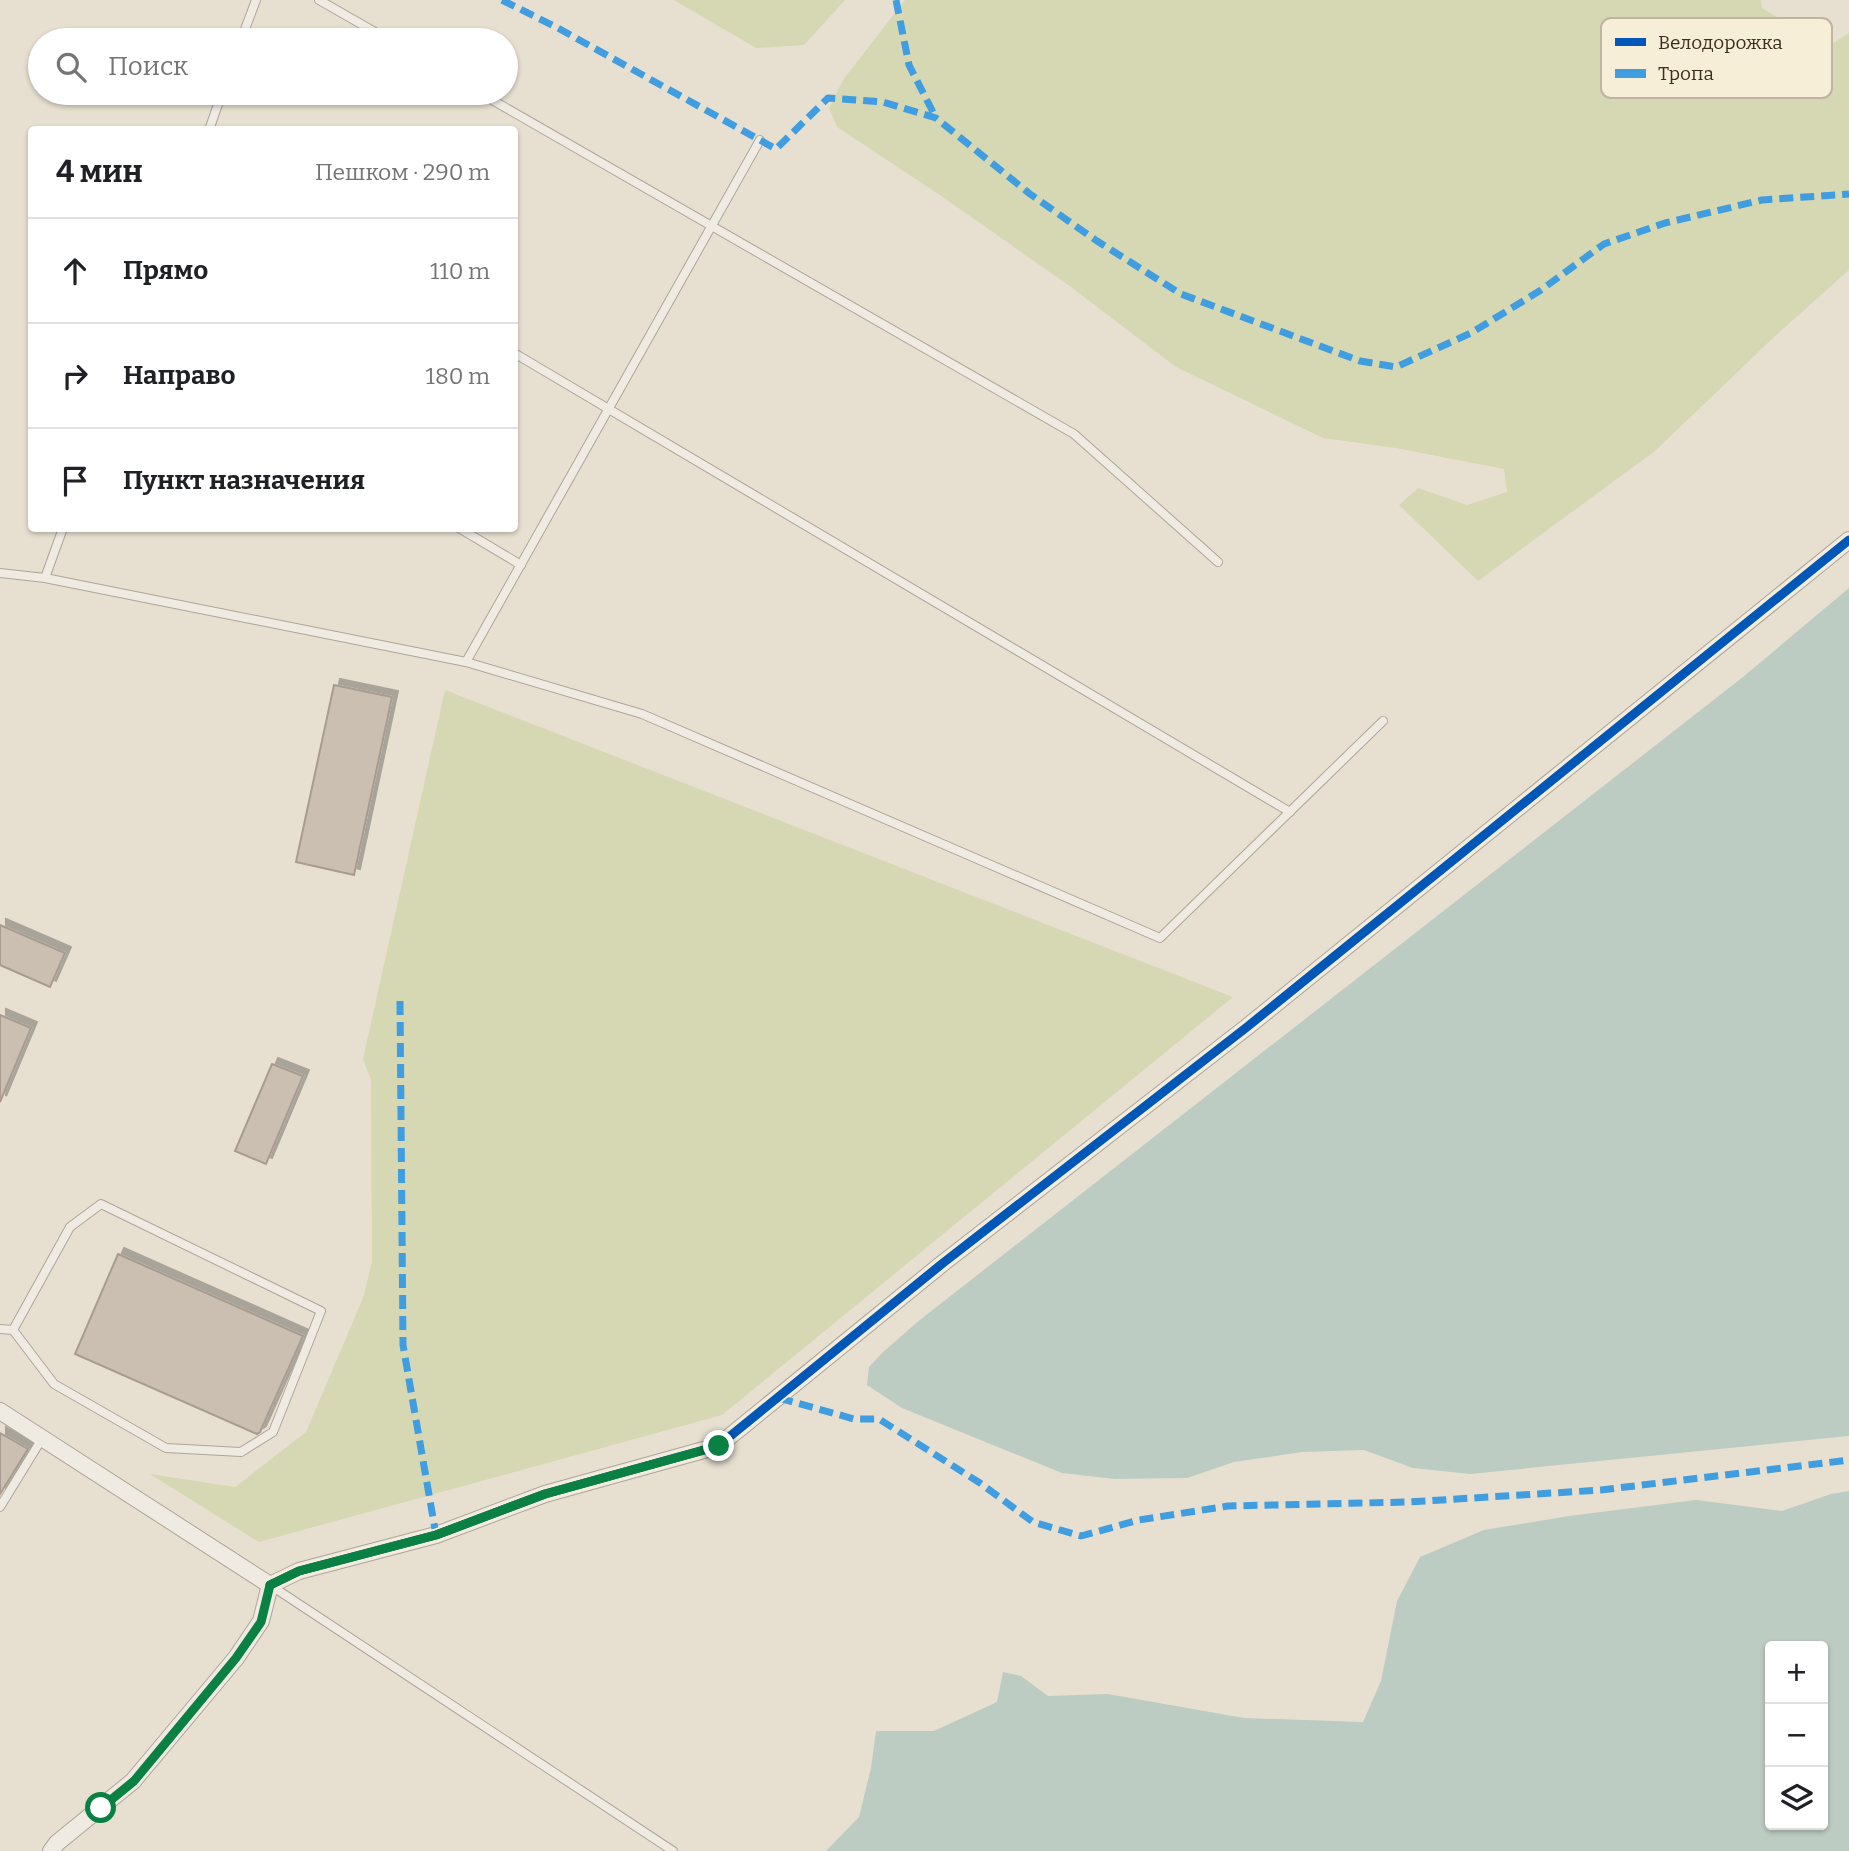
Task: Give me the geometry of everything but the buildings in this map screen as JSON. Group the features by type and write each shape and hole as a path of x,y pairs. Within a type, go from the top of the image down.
{"street":[{"path":"270,1585 299,1571 436,1535 545,1494 719,1446 943,1263 1247,1027 1849,540"},
{"path":"0,1411 270,1585"},
{"path":"51,1851 57,1843 134,1781 236,1658 261,1622 270,1585"}],"lane":[{"path":"246,28 256,0"},
{"path":"318,0 368,28"},
{"path":"210,126 218,105"},
{"path":"501,105 1073,434 1218,562"},
{"path":"466,662 760,140"},
{"path":"518,355 1290,812"},
{"path":"45,578 62,532"},
{"path":"466,532 521,565"},
{"path":"0,573 45,578 466,662 642,714 1160,938 1383,721"},
{"path":"0,1329 13,1331 54,1384 166,1448 241,1452 273,1432 321,1311 101,1204 70,1227 13,1331"},
{"path":"0,1507 43,1437"},
{"path":"270,1585 673,1851"}],"green space":[{"path":"674,0 845,0 804,45 756,48"},
{"path":"905,0 1761,0 1762,8 1779,18 1601,18 1601,98 1832,98 1832,44 1849,33 1849,270 1655,451 1478,581 1399,505 1418,488 1467,505 1507,492 1504,469 1396,448 1323,438 1176,367 1071,287 837,127 829,108 843,80"},
{"path":"445,690 1233,997 722,1415 259,1542 150,1474 235,1487 306,1432 363,1298 372,1262 371,1080 363,1059"}],"shaded area":[{"path":"1849,588 1849,1436 1470,1474 1413,1468 1364,1450 1302,1452 1234,1462 1187,1478 1115,1479 1062,1473 902,1408 867,1385 869,1367 921,1319 1743,677"},
{"path":"1849,1491 1849,1851 826,1851 859,1817 871,1768 876,1731 934,1731 997,1702 1003,1672 1021,1676 1048,1696 1108,1694 1244,1718 1363,1722 1381,1681 1397,1601 1420,1557 1484,1530 1569,1516 1696,1500 1782,1511 1831,1494"}],"marked path":[{"path":"502,0 776,149 828,98 883,102 936,118 1030,194 1097,241 1181,294 1360,361 1396,367 1471,333 1541,290 1604,244 1665,223 1762,200 1849,194"},
{"path":"896,0 909,65 936,118"},
{"path":"400,1001 403,1345 436,1535"},
{"path":"779,1398 854,1419 879,1419 980,1483 1033,1522 1081,1536 1139,1520 1228,1506 1409,1502 1601,1490 1849,1460"}],"cycle path":[{"path":"270,1585 299,1571 436,1535 545,1494 718,1446 943,1263 1247,1027 1849,540"}],"route":[{"path":"101,1808 134,1781 236,1658 261,1622 270,1585 299,1571 436,1535 545,1494 719,1446"}]}
